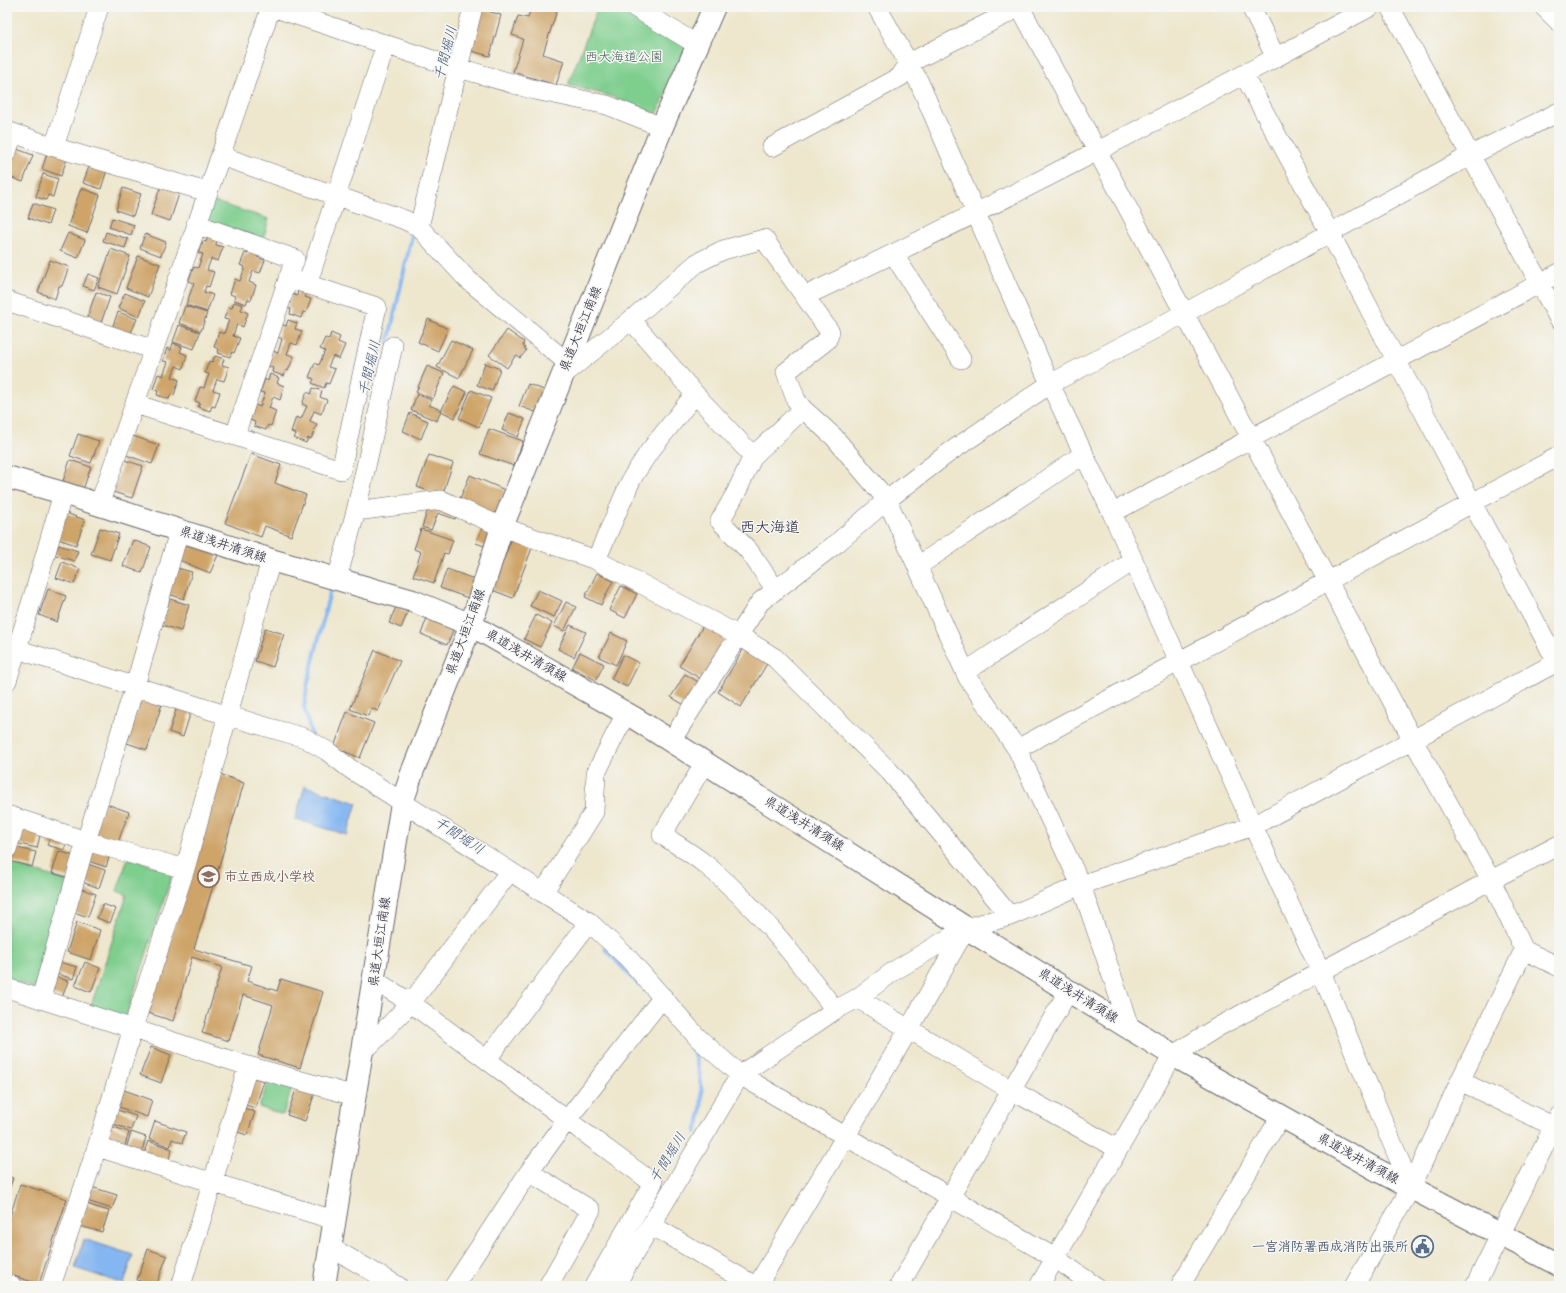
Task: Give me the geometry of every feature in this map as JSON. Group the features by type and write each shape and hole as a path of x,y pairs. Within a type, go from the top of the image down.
{"main road":[{"name":"県道大垣江南線","path":"324,1286 402,803 413,770 470,625 502,527 662,127 714,7"},
{"name":"県道浅井清須線","path":"7,477 63,493 271,560 413,602 470,625 626,713 706,762 966,928 1173,1055 1376,1170 1559,1264"}],"street":[{"path":"54,147 99,7"},
{"path":"99,505 154,350 271,7 453,66 535,90 607,105 662,127"},
{"path":"413,224 453,66 473,7"},
{"path":"634,7 698,45"},
{"path":"877,7 919,82 977,212 1050,384 1112,513 1253,826 1321,972 1411,1188"},
{"path":"772,147 900,77 909,63 1020,7 1413,740 1491,880 1524,950 1559,967"},
{"path":"1251,7 1276,58"},
{"path":"805,296 894,255 1244,75 1370,7"},
{"path":"1390,7 1559,318"},
{"path":"1544,7 1559,22"},
{"path":"307,285 386,44"},
{"path":"594,1286 646,1218 740,1075 835,1010 857,998 894,971 966,928 1010,916 1081,885 1253,826 1558,663 1330,233 1244,75"},
{"path":"671,741 760,602 837,544 887,500 947,454 1050,384 1185,313 1471,155 1559,112"},
{"path":"7,152 10,132 54,147 207,192"},
{"path":"221,156 413,224 467,279 566,369 631,320 697,263 723,250 764,239 830,332 827,340 786,372 796,400 803,409 834,437 887,500 968,678 1017,749 1081,885 1130,1028"},
{"path":"196,224 295,259 235,435"},
{"path":"894,255 961,359"},
{"path":"1112,513 1559,273"},
{"path":"135,404 341,470 377,307 288,278"},
{"path":"7,301 154,350"},
{"path":"631,320 695,394 753,456"},
{"path":"332,578 356,512 393,346"},
{"path":"596,560 632,478 695,394"},
{"path":"776,590 749,552 720,521 736,493 753,456 803,409"},
{"path":"918,566 1084,454"},
{"path":"1017,749 1559,456"},
{"path":"7,681 12,648 63,493"},
{"path":"356,512 441,500 502,527 596,560 738,635 775,658 890,772 1010,916"},
{"path":"41,998 86,841 135,686 179,531"},
{"path":"51,1286 97,1147 133,1028 185,869 229,716 271,560"},
{"path":"965,672 1133,560"},
{"path":"12,648 229,716 305,738 327,751 349,768 402,803 589,922 628,958 698,1038 740,1075 1055,1258 1094,1286"},
{"path":"543,893 594,812 596,773 626,713"},
{"path":"706,762 662,834 704,864 739,894 799,963 835,1010"},
{"path":"7,849 12,817 86,841 185,869"},
{"path":"1039,1286 1173,1055 1218,1027 1559,845"},
{"path":"362,1050 370,1045 411,1003 510,871"},
{"path":"487,1059 589,922"},
{"path":"646,1218 756,1286 909,1029 966,928"},
{"path":"1354,1286 1411,1188 1460,1081 1524,950"},
{"path":"374,980 411,1003 653,1183 646,1218 615,1286"},
{"path":"7,988 248,1066 355,1096"},
{"path":"898,1286 1069,990"},
{"path":"454,1286 529,1172 567,1120 663,997"},
{"path":"857,998 1012,1090 1118,1149"},
{"path":"180,1286 248,1066"},
{"path":"1460,1081 1557,1124 1475,1286"},
{"path":"1180,1286 1281,1116"},
{"path":"97,1147 334,1220"},
{"path":"529,1172 591,1210 548,1286"},
{"path":"330,1247 398,1286"},
{"path":"7,1284 12,1286"}],"green space":[{"name":"西大海道公園","path":"598,7 620,7 687,46 657,114 610,96 568,85"},
{"path":"212,201 269,219 263,239 206,221"},
{"path":"128,858 173,872 125,1020 90,1009 127,895 117,891"},
{"path":"7,863 68,881 36,988 7,980"},
{"path":"270,1077 293,1085 283,1115 259,1107"}],"water":[{"path":"305,786 357,803 347,835 295,819"},
{"path":"84,1239 133,1255 124,1284 75,1268"}],"building":[{"path":"531,7 558,7 543,54 564,61 556,85 513,72 523,39 512,35 518,16 528,18"},
{"path":"478,8 501,15 490,56 467,50"},
{"path":"14,148 33,155 23,182 7,176 7,166"},
{"path":"49,148 68,156 61,176 42,169"},
{"path":"91,161 108,167 101,189 83,183"},
{"path":"43,174 58,179 53,197 48,195 46,200 36,197"},
{"path":"161,185 180,191 170,221 151,215"},
{"path":"81,188 100,195 87,233 68,226"},
{"path":"123,188 141,194 133,216 116,210"},
{"path":"33,203 53,210 48,225 28,218"},
{"path":"112,218 134,225 131,235 109,227"},
{"path":"106,232 128,239 125,248 103,241"},
{"path":"68,233 85,240 78,258 60,251"},
{"path":"145,234 166,242 161,256 140,248"},
{"path":"208,236 217,239 216,245 223,247 218,261 211,259 207,270 214,272 209,287 206,286 204,292 213,295 207,312 186,305 194,283 188,281 194,267 198,268 203,254 198,253 203,241 206,242"},
{"path":"250,248 259,252 257,257 265,260 260,273 253,271 249,282 256,285 251,300 248,299 246,304 234,300 235,296 230,294 235,279 240,281 245,267 240,265 245,253 248,254"},
{"path":"111,249 130,256 117,294 98,287"},
{"path":"138,256 160,264 148,297 126,288"},
{"path":"50,260 69,267 62,286 59,286 55,299 38,292"},
{"path":"88,274 99,278 94,290 83,286"},
{"path":"298,291 307,294 305,297 311,299 306,313 303,312 301,318 290,314 291,309 287,308 292,294 297,296"},
{"path":"96,292 110,297 101,323 87,318"},
{"path":"125,293 145,301 139,317 118,308"},
{"path":"234,302 243,305 241,310 248,313 243,327 237,324 233,336 240,338 234,353 232,352 230,357 218,353 219,349 214,347 219,332 224,334 229,320 224,319 228,307 232,308"},
{"path":"185,306 207,313 201,331 179,323"},
{"path":"118,312 137,319 130,335 112,328"},
{"path":"428,319 448,329 438,351 418,342"},
{"path":"288,320 297,323 295,329 302,331 297,345 291,343 287,354 294,356 288,371 286,370 284,376 272,372 273,368 268,366 273,351 278,353 282,339 278,337 282,325 286,326"},
{"path":"179,325 200,332 194,349 173,342"},
{"path":"507,330 524,342 523,345 526,351 520,358 516,355 507,368 489,355"},
{"path":"331,333 340,337 338,342 345,345 339,359 333,356 328,367 335,369 329,384 326,383 324,388 312,383 314,379 309,377 315,363 319,365 325,351 320,349 325,338 329,339"},
{"path":"451,340 473,350 459,378 437,367"},
{"path":"173,343 182,347 180,352 187,355 183,369 176,366 172,377 179,380 174,395 171,394 169,399 157,395 158,391 153,389 158,374 163,376 168,362 163,361 167,348 171,350"},
{"path":"215,356 224,359 222,365 229,367 224,381 217,379 213,390 220,392 215,407 212,406 210,411 198,407 200,403 195,401 200,387 204,388 209,374 205,373 209,361 212,362"},
{"path":"485,363 500,369 492,391 477,385"},
{"path":"427,366 444,373 433,399 416,392"},
{"path":"270,374 279,378 277,383 284,386 280,400 273,397 269,408 276,411 271,426 268,425 266,430 254,426 255,422 250,420 255,405 260,407 265,393 260,392 265,379 268,381"},
{"path":"528,384 547,391 538,413 519,406"},
{"path":"454,386 467,392 455,418 441,411"},
{"path":"313,388 322,391 320,397 327,400 321,414 314,411 310,421 317,424 311,439 308,438 306,443 294,438 296,434 291,432 296,417 301,419 307,406 302,404 307,392 311,394"},
{"path":"471,390 491,398 479,427 459,418"},
{"path":"417,394 431,400 429,405 441,410 437,421 411,410"},
{"path":"410,413 428,421 421,439 403,431"},
{"path":"509,413 525,419 518,437 502,430"},
{"path":"489,429 523,441 514,466 480,454"},
{"path":"78,434 99,441 91,463 70,456"},
{"path":"130,435 159,445 152,464 123,454"},
{"path":"251,454 281,465 275,483 306,495 291,536 265,526 261,537 225,523"},
{"path":"429,455 453,463 442,496 417,487"},
{"path":"70,460 91,467 82,492 62,484"},
{"path":"124,460 143,466 132,498 113,492"},
{"path":"470,475 505,490 495,516 459,501"},
{"path":"430,503 457,513 455,519 438,513 431,530 422,527"},
{"path":"66,513 85,520 76,545 58,539"},
{"path":"484,523 495,527 487,547 476,543"},
{"path":"100,528 119,534 110,560 91,554"},
{"path":"421,529 453,540 448,554 444,553 434,583 413,576 421,552 414,549"},
{"path":"133,540 151,547 142,573 123,566"},
{"path":"181,540 218,555 210,573 174,558"},
{"path":"511,540 532,548 513,598 492,590"},
{"path":"59,545 78,551 74,561 55,555"},
{"path":"62,562 80,569 74,584 56,578"},
{"path":"173,567 192,572 184,599 165,593"},
{"path":"447,569 474,579 468,598 440,588"},
{"path":"597,573 613,581 601,605 585,597"},
{"path":"621,586 637,594 625,618 609,610"},
{"path":"48,589 66,596 57,622 39,615"},
{"path":"538,590 562,601 554,617 530,606"},
{"path":"170,599 189,605 181,631 162,625"},
{"path":"566,602 576,607 564,631 554,626"},
{"path":"396,607 408,612 401,628 389,623"},
{"path":"428,615 455,626 447,645 421,634"},
{"path":"536,615 552,623 540,647 524,639"},
{"path":"706,621 730,635 703,680 679,666"},
{"path":"570,625 586,632 574,657 558,649"},
{"path":"265,628 284,634 273,667 255,661"},
{"path":"611,633 627,641 616,665 599,657"},
{"path":"744,648 768,662 741,707 718,692"},
{"path":"375,650 400,661 378,711 371,708 368,716 350,709"},
{"path":"580,652 604,664 596,680 572,668"},
{"path":"623,655 639,663 627,687 611,679"},
{"path":"685,674 700,683 686,706 671,697"},
{"path":"141,697 162,704 147,750 127,743"},
{"path":"177,707 191,711 183,737 169,732"},
{"path":"347,712 374,723 360,758 334,747"},
{"path":"220,774 244,783 194,949 252,966 247,981 277,991 281,979 323,992 300,1068 258,1055 273,1005 243,995 229,1041 202,1033 222,967 192,957 173,1021 148,1013"},
{"path":"104,803 129,812 117,845 92,836"},
{"path":"20,825 41,831 37,848 15,843"},
{"path":"51,834 68,839 64,850 47,845"},
{"path":"90,846 111,852 106,867 85,860"},
{"path":"12,847 36,852 32,867 9,861"},
{"path":"59,851 75,856 69,878 52,873"},
{"path":"85,863 105,870 99,888 79,881"},
{"path":"79,888 96,894 88,917 71,911"},
{"path":"103,904 116,909 110,923 97,918"},
{"path":"77,922 100,930 91,960 67,952"},
{"path":"56,961 77,967 73,979 52,972"},
{"path":"85,962 100,968 91,992 75,986"},
{"path":"51,975 68,981 62,998 45,992"},
{"path":"151,1047 171,1055 161,1083 140,1075"},
{"path":"249,1076 264,1081 255,1108 240,1103"},
{"path":"297,1087 315,1093 305,1121 287,1115"},
{"path":"124,1090 152,1100 147,1117 119,1107"},
{"path":"239,1106 255,1112 247,1135 231,1130"},
{"path":"114,1109 136,1116 131,1130 110,1123"},
{"path":"155,1121 186,1132 182,1143 172,1139 170,1147 149,1139"},
{"path":"107,1125 129,1132 123,1152 100,1145"},
{"path":"131,1132 146,1137 141,1154 126,1149"},
{"path":"148,1141 172,1149 167,1165 143,1157"},
{"path":"7,1176 13,1178 7,1196"},
{"path":"20,1184 67,1199 39,1284 7,1274 7,1226"},
{"path":"88,1186 117,1195 112,1209 84,1200"},
{"path":"83,1203 109,1211 102,1232 76,1225"},
{"path":"148,1249 167,1256 156,1286 137,1280"}],"waterway":[{"name":"千間堀川","path":"388,343 413,231"},
{"name":"千間堀川","path":"311,734 304,707 308,682 332,583"},
{"name":"千間堀川","path":"605,949 639,985"},
{"name":"千間堀川","path":"685,1037 696,1059 701,1083 701,1108 696,1132"}],"place":[{"name":"市立西成小学校","path":"208,877"},
{"name":"一宮消防署西成消防出張所","path":"1423,1247"}],"district":[{"name":"西大海道","path":"770,528"}]}
